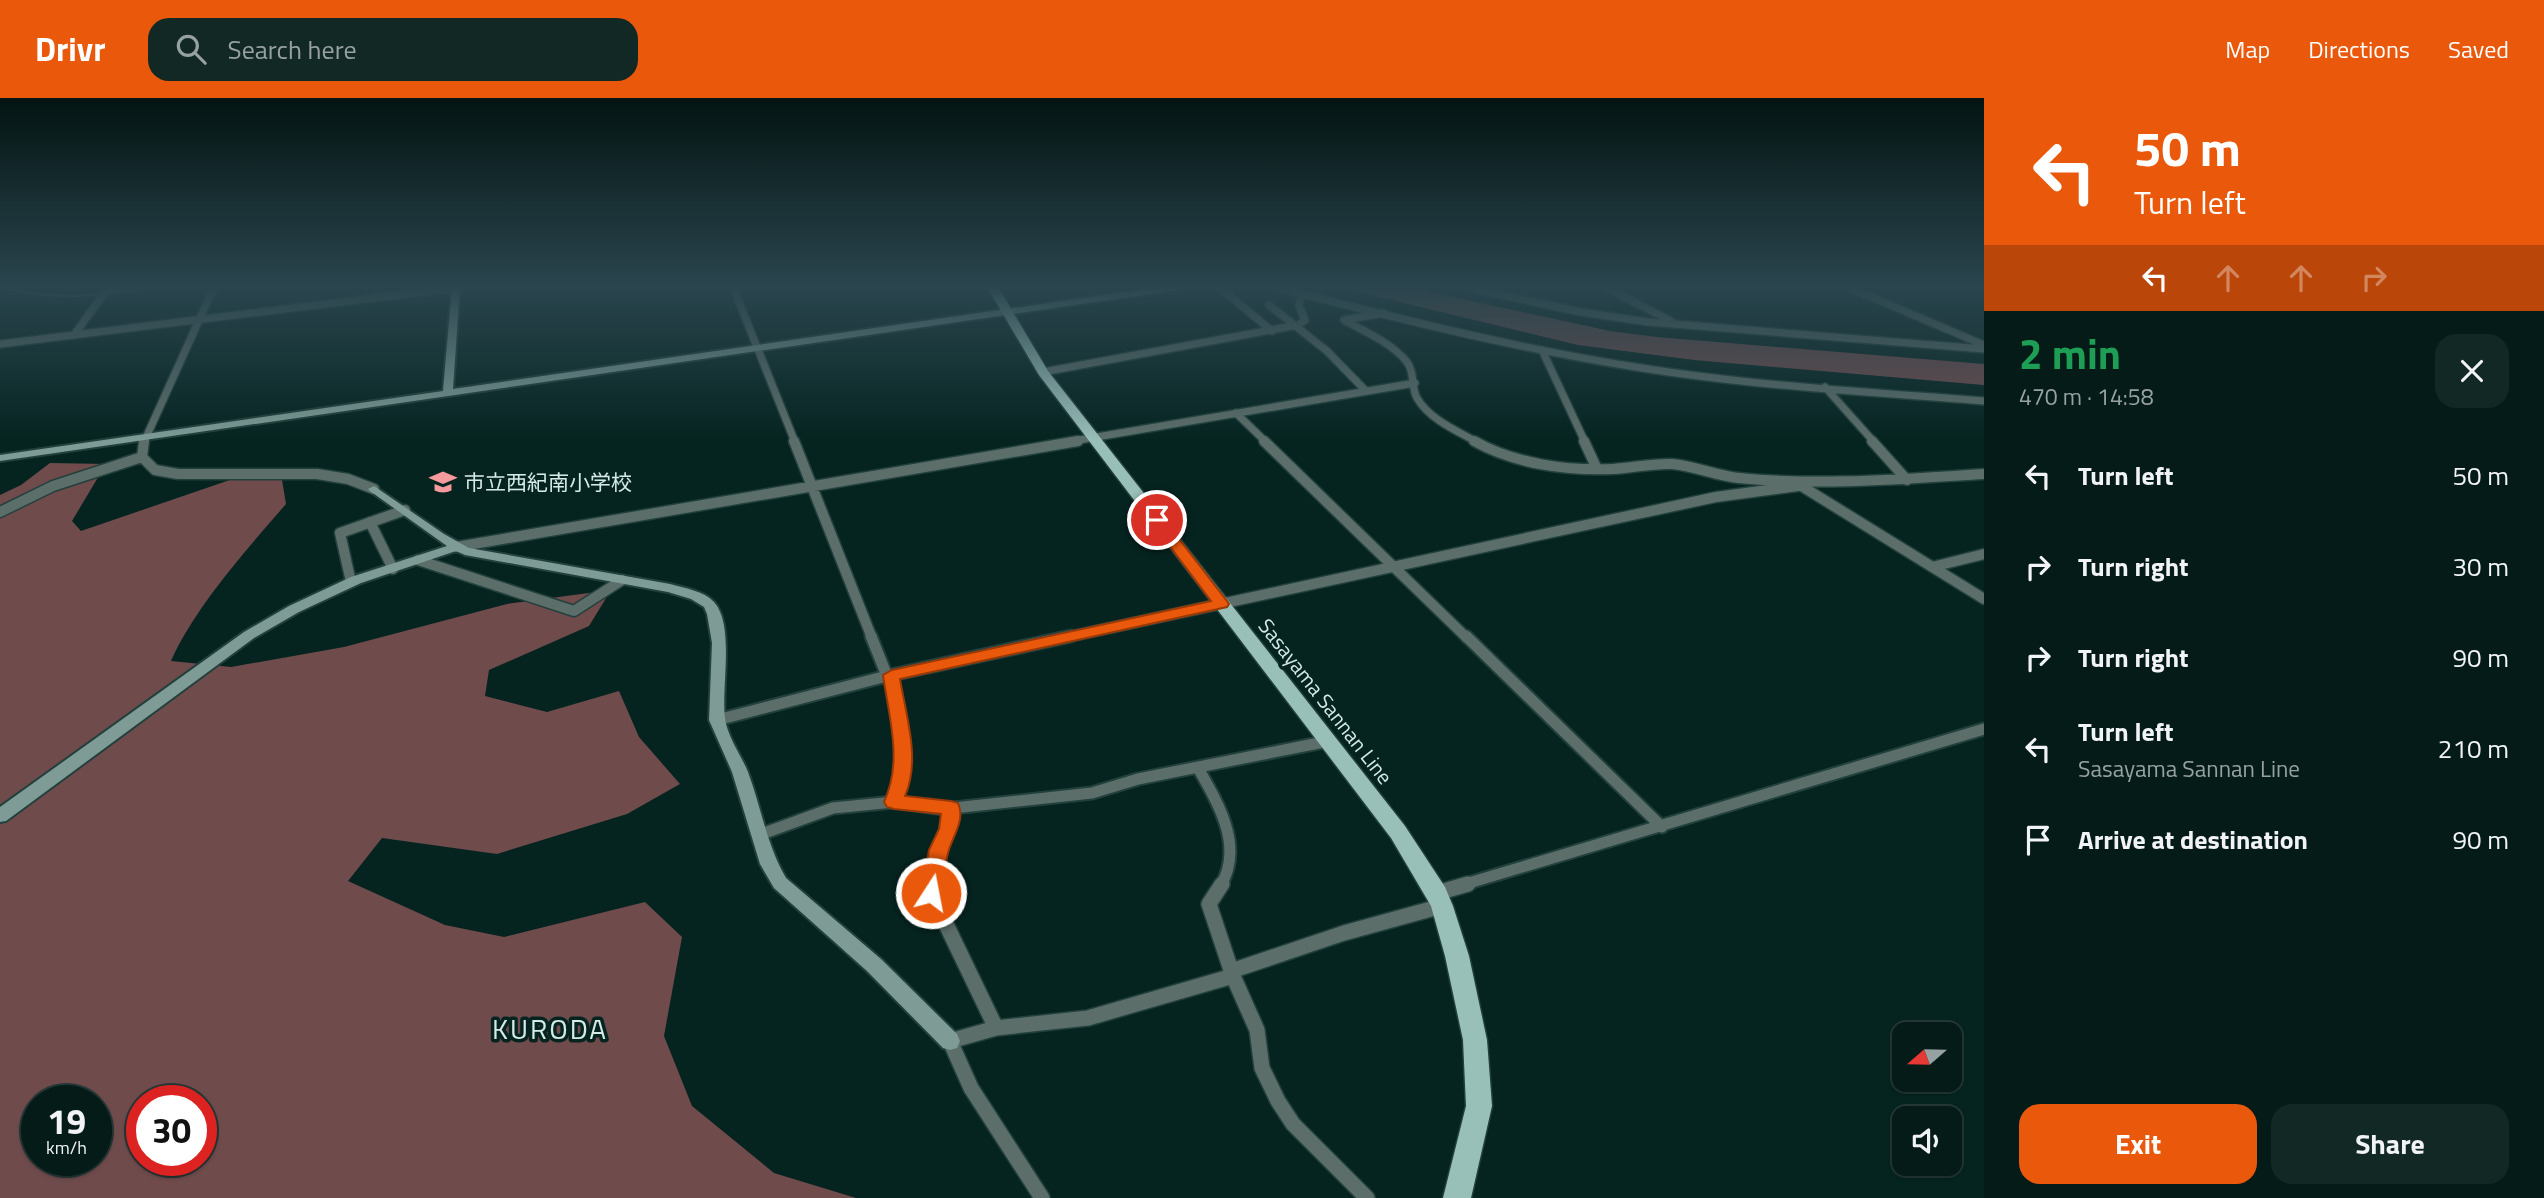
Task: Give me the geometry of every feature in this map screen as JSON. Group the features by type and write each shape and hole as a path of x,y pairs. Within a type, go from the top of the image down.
{"main road":[{"name":"Sasayama Sannan Line","path":"1023,338 1043,372 1398,832 1439,899 1457,956 1475,1040 1479,1106 1457,1198"}],"street":[{"path":"0,344 47,338"},
{"path":"142,457 145,437 191,338"},
{"path":"448,392 452,338"},
{"path":"752,338 889,676 904,760 902,784 894,802"},
{"path":"0,458 821,338"},
{"path":"1043,372 1231,338"},
{"path":"1309,338 1366,390"},
{"path":"1377,338 1407,362 1415,383 1416,397 1440,421 1494,452 1532,462 1597,468 1671,464 1737,478 1796,484 1984,599"},
{"path":"1492,338 1542,350 1676,373 1984,401"},
{"path":"1868,338 1984,347"},
{"path":"1964,338 1984,347"},
{"path":"1542,350 1597,468"},
{"path":"0,816 249,635 319,596 351,582 456,547 1415,383"},
{"path":"1825,387 1907,480"},
{"path":"1236,413 1662,827"},
{"path":"142,457 155,470 178,474 294,472 348,479 374,489 456,547 486,556 670,589 695,596 709,604 714,614 719,643 717,720 740,772 769,864 780,883 874,965 950,1041 971,1088 1042,1198"},
{"path":"0,512 53,486 142,457"},
{"path":"717,720 889,676 1716,497 1796,484 1984,474"},
{"path":"351,582 340,533 405,510"},
{"path":"370,522 393,569"},
{"path":"1932,567 1984,554"},
{"path":"418,560 574,611 622,580"},
{"path":"950,1041 996,1028 1041,1026 1088,1018 1232,974 1439,899 1662,827 1981,733"},
{"path":"759,835 833,808 894,802 951,808 1091,793 1138,779 1329,741"},
{"path":"1198,768 1221,809 1230,837 1228,872 1209,904 1232,974 1257,1030 1262,1068 1293,1124 1367,1198"},
{"path":"951,808 949,829 939,850 931,893 996,1028"}],"shaded area":[{"path":"1550,338 1673,338 1984,364 1984,385 1694,360 1578,345"},
{"path":"50,463 106,464 72,521 81,531 262,469 282,480 286,504 208,599 171,661 231,667 344,647 507,604 611,590 589,626 489,670 485,696 547,712 619,691 639,737 680,784 627,814 497,854 382,838 348,881 445,925 504,937 645,902 682,937 664,1036 692,1106 774,1173 856,1198 0,1198 0,495 21,485"}],"place":[{"name":"市立西紀南小学校","path":"443,482"}],"district":[{"name":"KURODA","path":"550,1028"}],"route":[{"path":"931,893 939,850 949,829 951,808 894,802 902,784 904,760 892,675 1221,604 1157,520"}]}
